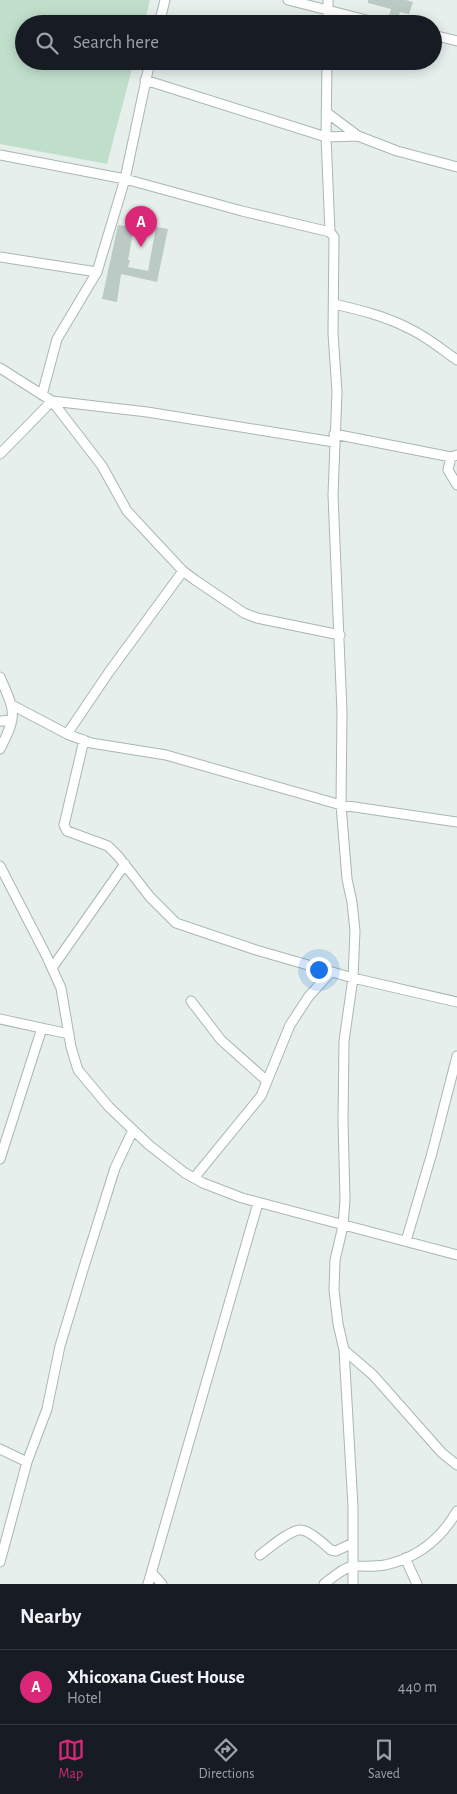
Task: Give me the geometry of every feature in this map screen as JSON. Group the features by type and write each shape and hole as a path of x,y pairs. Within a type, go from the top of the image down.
{"street":[{"path":"162,15 165,0"},
{"path":"288,0 345,15"},
{"path":"328,0 328,15"},
{"path":"442,38 457,41"},
{"path":"42,395 57,339 97,272 125,179 148,70"},
{"path":"327,70 326,137 330,232 334,237 334,362 337,392 333,494 342,712 341,805 347,879 352,902 355,932 352,978 344,1041 343,1120 346,1172 343,1226 335,1260 334,1290 338,1324 344,1350 351,1449 353,1584"},
{"path":"145,80 326,137 358,136"},
{"path":"326,112 358,136 397,151 457,167"},
{"path":"0,155 125,179 242,211 330,232"},
{"path":"0,257 97,272"},
{"path":"334,304 377,315 408,328 428,339 457,360"},
{"path":"0,368 52,401 102,466 127,511 183,571 203,587 244,613 257,618 340,635"},
{"path":"52,401 147,412 454,456 448,470 457,485"},
{"path":"0,454 52,401"},
{"path":"67,734 109,672 183,571"},
{"path":"0,677 12,706 12,720 9,731 0,749"},
{"path":"12,706 67,734 91,743 157,753 341,805 457,822"},
{"path":"0,721 12,720"},
{"path":"84,740 64,825 66,831 108,846 125,864 150,897 176,923 256,950 352,978 457,1002"},
{"path":"52,968 125,864"},
{"path":"0,866 61,988 68,1034 78,1070 109,1107 133,1130 185,1173 242,1198 457,1255"},
{"path":"194,1178 257,1101 267,1082 290,1025 309,996 331,972"},
{"path":"191,1001 221,1040 267,1082"},
{"path":"0,1019 68,1034"},
{"path":"0,1159 42,1028"},
{"path":"406,1241 432,1153 457,1056"},
{"path":"0,1562 27,1462 47,1409 60,1346 106,1196 115,1168 133,1130"},
{"path":"148,1584 165,1531 172,1499 258,1203"},
{"path":"344,1350 373,1375 442,1453 457,1465"},
{"path":"0,1449 27,1462"},
{"path":"324,1584 353,1566 364,1568 405,1558 430,1544 443,1532 457,1511"},
{"path":"260,1555 292,1532 301,1530 331,1550 336,1551 353,1544"},
{"path":"405,1558 417,1584"},
{"path":"152,1573 162,1584"}],"green space":[{"path":"0,0 150,0 146,15 15,15 15,70 132,70 107,164 0,144"}],"building":[{"path":"368,0 406,0 413,2 409,14 400,12 399,15 389,15 391,9 368,3"},
{"path":"118,225 134,227 128,267 148,271 156,227 168,229 157,282 121,274 117,302 102,299"}],"place":[{"name":"Xhicoxana Guest House","path":"141,247"}]}
